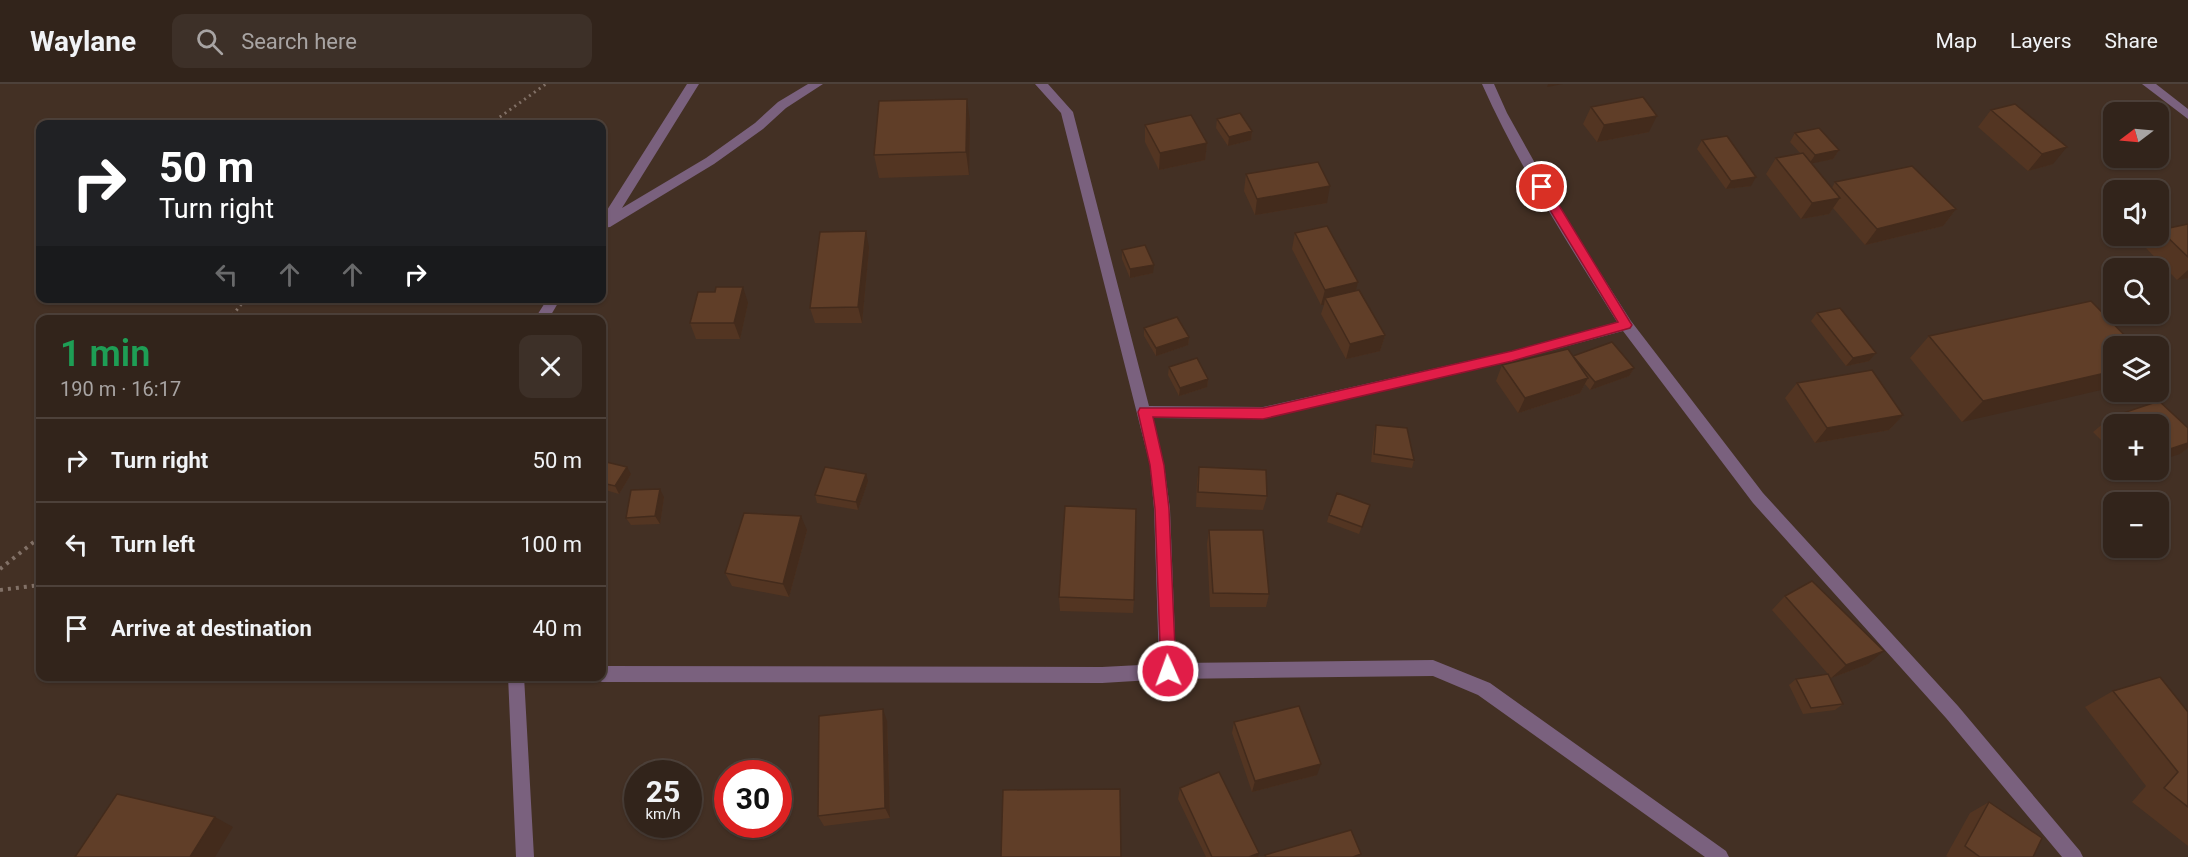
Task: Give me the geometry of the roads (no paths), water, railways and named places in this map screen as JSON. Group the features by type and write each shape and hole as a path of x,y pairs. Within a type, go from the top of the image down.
{"street":[{"path":"606,222 693,84"},
{"path":"606,225 710,161 759,126 782,105 817,84"},
{"path":"1041,84 1066,112 1157,465 1162,509 1168,671"},
{"path":"1488,84 1501,113 1563,224 1626,325 1758,498 1952,712 2074,857"},
{"path":"2148,84 2188,115"},
{"path":"1145,412 1263,413 1512,356 1626,325"},
{"path":"606,674 1102,675 1168,671 1433,668 1484,689 1720,857"},
{"path":"516,681 525,857"}]}
